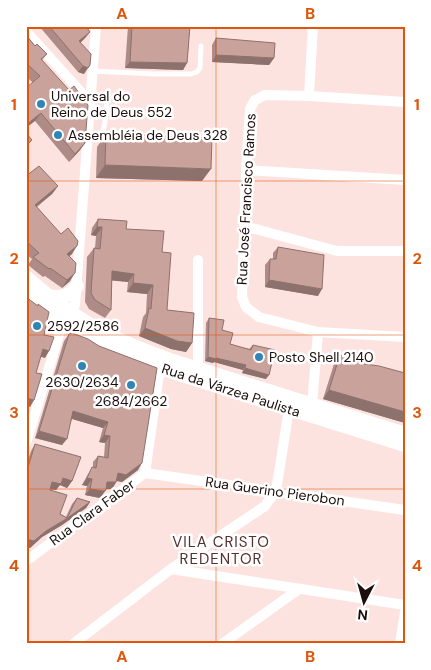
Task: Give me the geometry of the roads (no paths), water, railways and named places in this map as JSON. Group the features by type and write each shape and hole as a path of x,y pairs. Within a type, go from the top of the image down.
{"main road":[{"path":"26,277 50,297 66,317"},
{"path":"50,297 66,296 71,294 78,286"},
{"path":"26,293 66,317"},
{"name":"Rua da Várzea Paulista","path":"66,317 145,351 405,434"},
{"name":"Rua da Várzea Paulista","path":"66,317 97,344 160,368 405,445"}],"street":[{"path":"26,443 66,317 75,305 78,286 96,26"},
{"path":"309,96 313,26"},
{"path":"26,31 90,102"},
{"name":"Rua José Francisco Ramos","path":"405,102 264,95 255,100 250,109 242,297 246,307 259,317 318,332 405,337"},
{"path":"246,170 405,180"},
{"path":"244,226 337,250 405,251"},
{"path":"198,260 198,369"},
{"path":"312,405 318,332"},
{"name":"Rua Clara Faber","path":"26,561 145,473 160,368"},
{"path":"73,644 171,569 265,506 276,491 290,408"},
{"name":"Rua Guerino Pierobon","path":"145,473 405,510"},
{"path":"171,569 405,604"},
{"path":"222,644 299,589"},
{"path":"400,644 405,612"}],"lane":[{"path":"92,70 191,74 197,72 200,68 201,46"},
{"path":"87,139 96,139 102,135 107,97"}],"place":[{"name":"Universal do Reino de Deus 552","path":"41,104"},
{"name":"Assembléia de Deus 328","path":"58,135"},
{"name":"2592/2586","path":"37,326"},
{"name":"Posto Shell 2140","path":"259,357"},
{"name":"2630/2634","path":"82,366"},
{"name":"2684/2662","path":"131,385"}],"district":[{"name":"VILA CRISTO REDENTOR","path":"221,550"}]}
